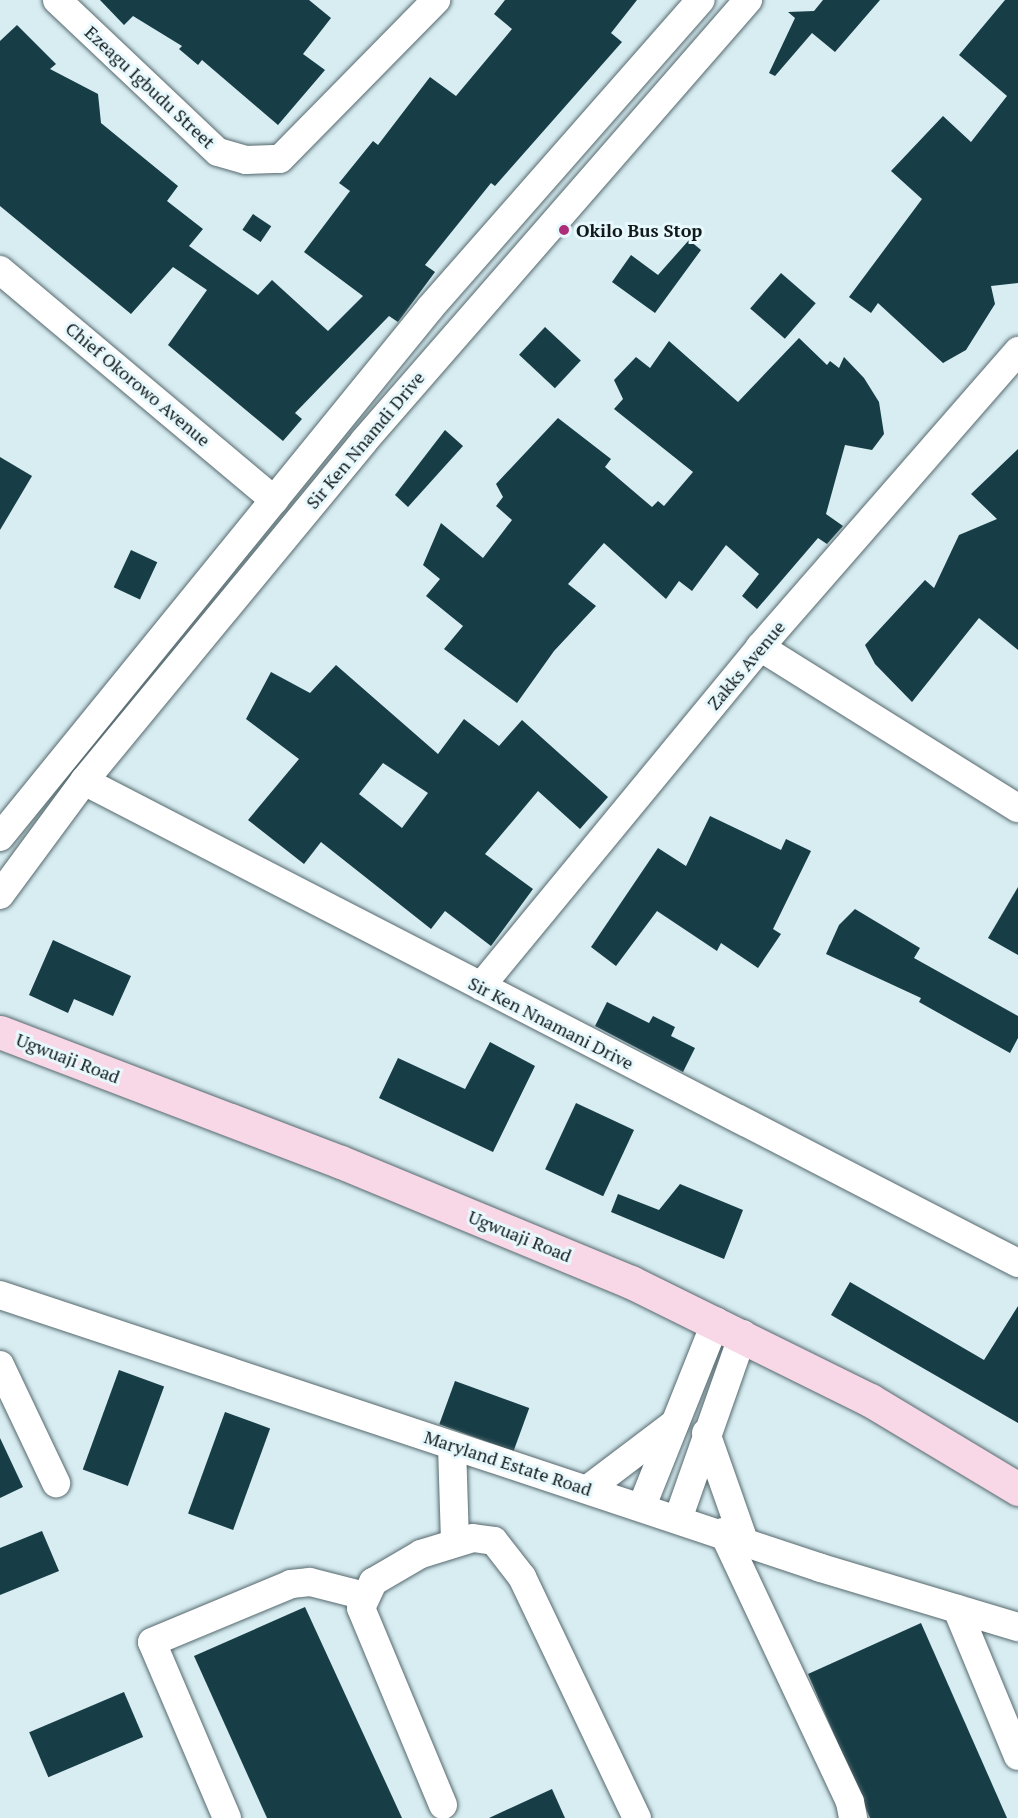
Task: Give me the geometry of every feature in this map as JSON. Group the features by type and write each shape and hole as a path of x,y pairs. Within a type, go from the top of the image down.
{"main road":[{"name":"Ugwuaji Road","path":"0,1032 341,1162 730,1328 870,1400 1018,1489"}],"street":[{"name":"Ezeagu Igbudu Street","path":"57,0 218,152 246,160 280,159 436,0"},
{"name":"Sir Ken Nnamdi Drive","path":"0,837 430,308 701,0"},
{"name":"Sir Ken Nnamdi Drive","path":"0,895 84,781 459,330 748,0"},
{"name":"Chief Okorowo Avenue","path":"0,270 274,500"},
{"path":"430,308 459,330"},
{"name":"Zakks Avenue","path":"481,986 760,647 1018,351"},
{"path":"760,647 1018,808"},
{"name":"Sir Ken Nnamani Drive","path":"84,781 481,986 881,1188 1018,1263"},
{"name":"Maryland Estate Road","path":"0,1295 452,1446 1018,1627"},
{"path":"642,1506 676,1422 730,1328"},
{"path":"678,1519 706,1433 730,1328"},
{"path":"0,1365 56,1483"},
{"path":"588,1489 676,1422"},
{"path":"706,1433 734,1537 850,1802 853,1818"},
{"path":"452,1446 455,1541"},
{"path":"443,1805 363,1623 365,1596 374,1582 421,1554 455,1541 495,1540 522,1577 637,1818"},
{"path":"227,1818 152,1642 291,1584 310,1582 365,1596"},
{"path":"957,1609 1018,1756"}],"building":[{"path":"100,0 309,0 331,18 303,54 325,70 278,125 202,60 198,65 179,49 182,46 133,16 124,25"},
{"path":"505,0 637,0 611,33 622,42 495,186 491,183 425,265 435,272 398,322 389,316 295,413 302,419 283,441 168,345 207,290 173,267 131,314 0,206 0,41 17,25 56,64 50,69 98,94 101,123 178,186 167,201 203,229 189,246 258,295 272,280 328,331 363,296 304,252 350,191 339,183 373,141 378,145 430,77 456,96 512,29 494,14"},
{"path":"823,0 880,0 835,52 812,33 775,76 769,73 795,18 788,12 814,11"},
{"path":"1005,0 1018,0 1018,283 991,286 995,304 966,350 943,363 878,303 871,313 849,297 922,199 891,171 943,116 971,142 1007,96 959,55"},
{"path":"253,214 271,226 261,242 242,230"},
{"path":"689,240 701,250 655,313 612,282 631,255 658,275"},
{"path":"781,273 816,303 785,339 750,308"},
{"path":"545,327 581,360 555,388 519,355"},
{"path":"799,338 827,365 830,361 839,368 844,357 864,378 879,402 884,434 872,450 845,445 826,514 843,526 827,544 818,538 757,609 742,596 759,574 726,545 692,591 679,581 666,599 604,543 568,584 596,606 554,651 517,703 444,649 463,626 426,596 440,579 423,565 441,523 483,558 512,520 496,506 503,497 496,484 558,418 611,459 605,467 652,507 658,501 664,506 693,472 614,409 623,399 614,380 636,357 650,368 669,341 738,402"},
{"path":"445,430 463,446 408,507 395,495"},
{"path":"1018,449 1018,650 979,618 912,702 875,664 865,645 925,580 934,588 959,535 997,519 971,494"},
{"path":"0,457 32,476 0,530"},
{"path":"131,550 157,562 140,599 114,587"},
{"path":"336,665 438,754 464,719 499,746 522,720 608,797 580,829 538,791 485,854 533,889 491,946 445,911 431,929 321,842 304,864 248,820 299,759 246,719 271,672 310,693","holes":["383,763 428,793 402,828 359,794"]},
{"path":"710,816 781,850 786,839 811,851 773,929 781,934 758,968 721,943 717,951 657,911 616,966 591,947 658,848 686,866"},
{"path":"1018,887 1018,955 988,938"},
{"path":"855,909 920,948 914,958 1018,1016 1018,1038 1010,1053 919,1002 921,998 826,954 839,925"},
{"path":"53,940 131,976 113,1016 74,999 68,1013 29,995"},
{"path":"607,1002 649,1023 653,1016 675,1027 671,1036 695,1048 683,1072 595,1026"},
{"path":"490,1042 535,1066 493,1152 379,1098 398,1058 465,1089"},
{"path":"576,1103 634,1130 603,1196 545,1169"},
{"path":"680,1184 743,1210 724,1259 611,1212 618,1194 659,1210"},
{"path":"850,1282 984,1360 1018,1306 1018,1423 831,1315"},
{"path":"119,1370 164,1386 128,1486 83,1470"},
{"path":"455,1381 529,1408 514,1451 439,1424"},
{"path":"225,1412 270,1428 233,1530 188,1513"},
{"path":"0,1438 23,1487 0,1498"},
{"path":"42,1531 59,1571 0,1595 0,1548"},
{"path":"305,1607 402,1818 267,1818 194,1656"},
{"path":"921,1623 1007,1818 870,1818 808,1674"},
{"path":"124,1692 143,1737 48,1777 29,1732"},
{"path":"552,1789 565,1818 489,1818"}],"place":[{"name":"Okilo Bus Stop","path":"564,230"}]}
